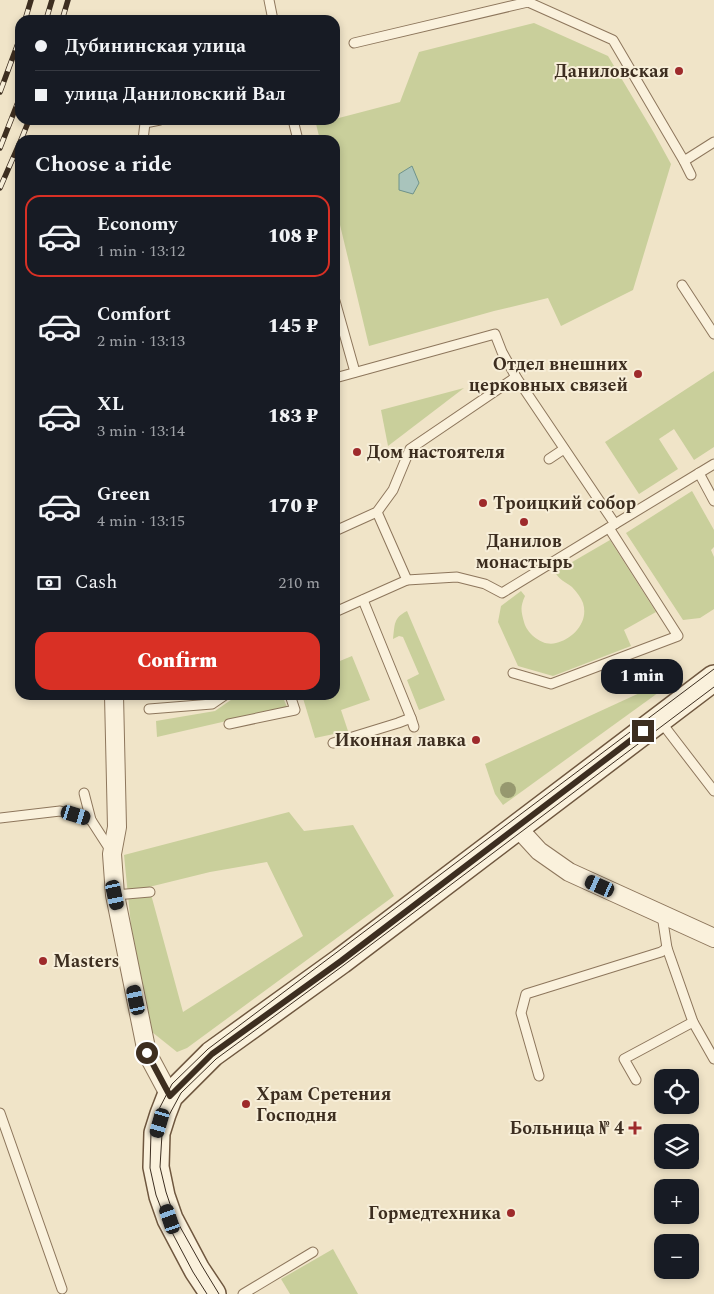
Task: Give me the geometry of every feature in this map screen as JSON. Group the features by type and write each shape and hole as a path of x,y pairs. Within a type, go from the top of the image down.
{"main road":[{"path":"213,1294 197,1270 170,1219 162,1196 156,1168 157,1133 170,1096 212,1054 341,961 714,678"}],"street":[{"path":"114,700 116,827 112,854 115,895 147,1053 170,1096"},
{"path":"517,827 538,852 569,872 714,938"}],"lane":[{"path":"269,0 272,15"},
{"path":"354,43 528,2 613,40 692,175"},
{"path":"684,161 714,142"},
{"path":"682,285 714,334"},
{"path":"340,319 355,372"},
{"path":"340,376 495,334 502,352 516,377 564,449 678,636 551,684 513,673"},
{"path":"340,529 377,512 394,490 410,449 516,377"},
{"path":"549,459 564,449"},
{"path":"340,610 407,580 457,577 485,584 502,593 714,464"},
{"path":"699,473 714,501"},
{"path":"377,512 407,580"},
{"path":"362,600 414,727"},
{"path":"149,709 212,704 218,700"},
{"path":"229,724 295,710 292,700"},
{"path":"333,743 411,718"},
{"path":"659,719 714,791"},
{"path":"84,793 92,820 112,854"},
{"path":"0,818 60,811 92,820"},
{"path":"115,895 150,892"},
{"path":"662,914 667,948 693,1022 714,1059"},
{"path":"539,1076 521,1013 526,994 661,952 667,948"},
{"path":"636,1080 624,1059 693,1022"},
{"path":"0,1113 62,1289"},
{"path":"244,1294 313,1252"}],"green space":[{"path":"534,23 608,56 671,164 633,290 561,326 548,298 369,346 340,225 340,135 319,135 316,125 340,125 340,118 400,102 419,52"},
{"path":"714,371 714,447 694,460 674,429 659,439 678,469 639,494 605,442"},
{"path":"464,388 388,446 381,410"},
{"path":"692,491 714,530 714,547 711,550 714,557 714,609 700,618 683,620 626,533"},
{"path":"610,540 656,612 624,630 631,646 553,676 518,666 498,622 501,606 521,591 525,596 522,606 523,618 528,631 532,635 541,641 551,644 568,638 574,634 582,623 584,617 583,603 574,589 555,572"},
{"path":"407,611 445,700 419,710 407,680 419,674 403,637 399,636 393,639 397,619"},
{"path":"352,656 370,700 341,710 348,731 315,738 304,700 340,700 340,661"},
{"path":"657,685 662,686 662,690 503,805 495,794 485,764"},
{"path":"231,700 284,700 287,707 157,737 156,721 215,711"},
{"path":"289,812 304,831 353,825 394,896 187,1048 177,1052 152,1032 131,926 124,855","holes":["267,862 303,936 183,1012 149,887 210,872"]},
{"path":"333,1249 358,1294 290,1294 281,1279"}],"water":[{"path":"412,166 419,183 413,194 399,190 399,174"}],"tram line":[{"path":"207,1294 166,1221 156,1195 150,1168 151,1132 158,1111 172,1084 208,1049 714,669"},
{"path":"219,1294 174,1216 160,1167 162,1134 168,1117 181,1093 216,1059 714,687"}],"railway":[{"path":"26,15 31,0"},
{"path":"48,15 52,0"},
{"path":"64,15 68,0"},
{"path":"0,92 15,52"},
{"path":"0,148 15,110"},
{"path":"23,135 27,125"},
{"path":"0,188 15,154"}],"place":[{"name":"Даниловская","path":"679,71"},
{"name":"Отдел внешних церковных связей","path":"638,374"},
{"name":"Дом настоятеля","path":"357,452"},
{"name":"Троицкий собор","path":"483,503"},
{"name":"Данилов монастырь","path":"524,522"},
{"name":"Иконная лавка","path":"476,740"},
{"name":"Masters","path":"43,961"},
{"name":"Храм Сретения Господня","path":"246,1104"},
{"name":"Больница № 4","path":"635,1128"},
{"name":"Гормедтехника","path":"511,1213"}],"route":[{"path":"147,1053 170,1096 212,1054 341,961 643,731"}]}
